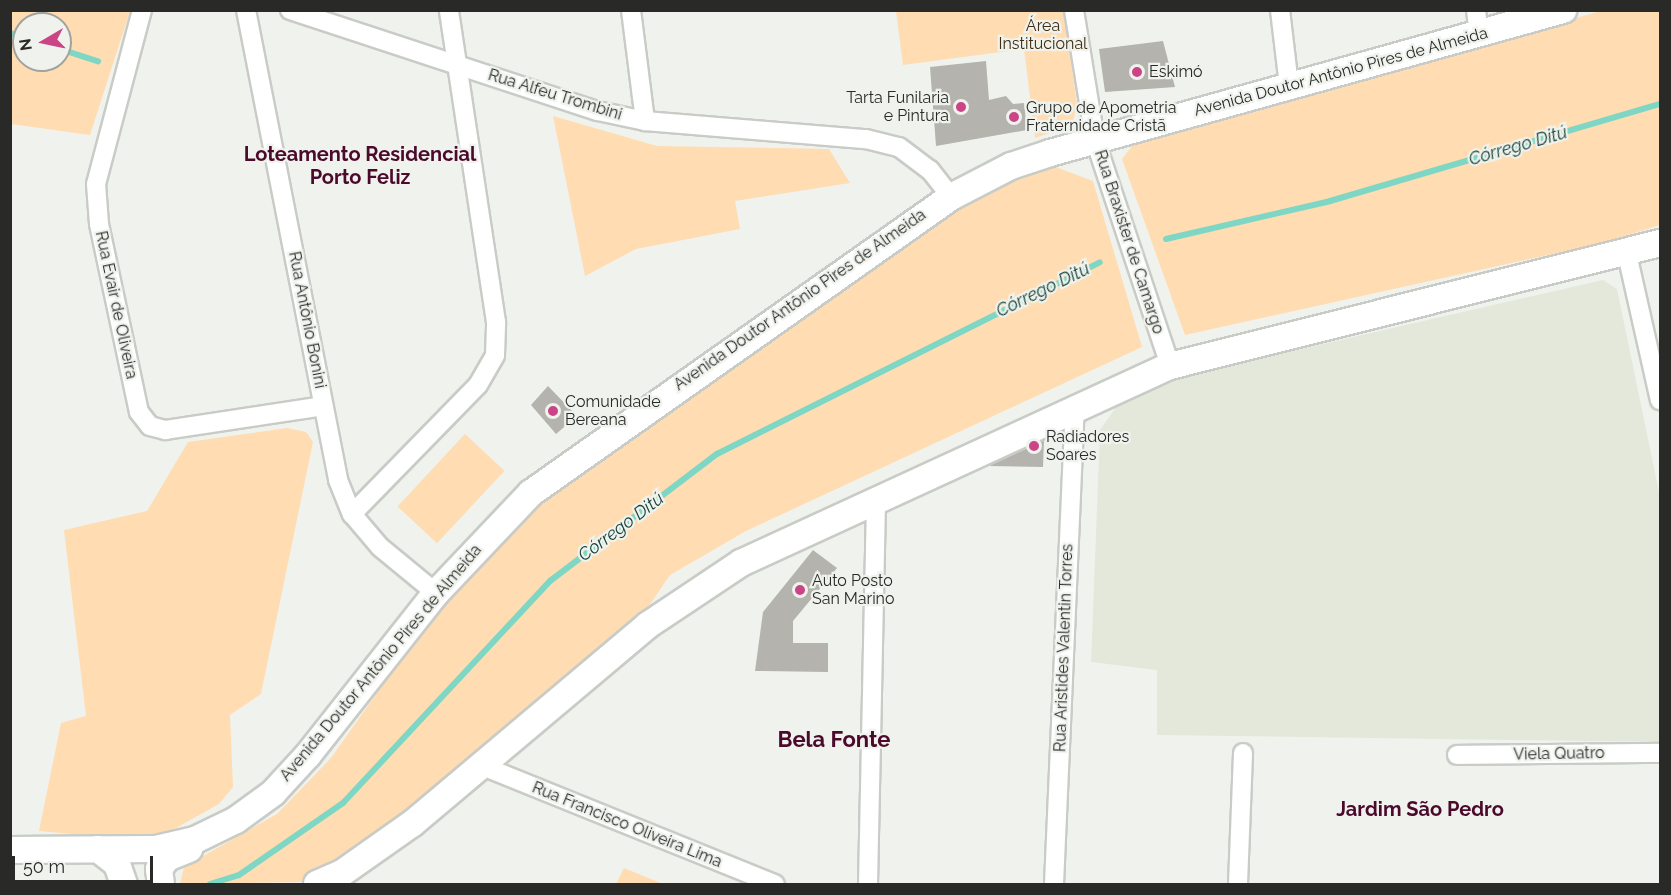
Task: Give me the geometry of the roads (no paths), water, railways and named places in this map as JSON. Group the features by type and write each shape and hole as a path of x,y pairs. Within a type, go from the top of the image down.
{"main road":[{"name":"Avenida Doutor Antônio Pires de Almeida","path":"10,850 156,849 195,840 263,800 308,755 436,593 498,524 572,459 951,197 1011,166 1289,86 1477,22 1563,10"},
{"path":"316,885 413,823 691,592 741,563 1075,412 1170,366 1628,254 1660,243"},
{"path":"158,882 167,858 232,833 259,813 263,800"},
{"path":"98,849 117,864 123,885"}],"street":[{"name":"Rua Evair de Oliveira","path":"142,10 96,184 99,224 139,412 150,426 165,430 323,405"},
{"name":"Rua Antônio Bonini","path":"246,10 338,480 352,514 380,547 436,593"},
{"name":"Rua Alfeu Trombini","path":"290,10 598,111 645,121 877,141 899,147 930,170 951,197"},
{"path":"352,514 478,385 495,355 496,322 448,10"},
{"path":"631,10 645,121"},
{"name":"Rua Braxister de Camargo","path":"1074,10 1095,140 1170,366"},
{"path":"1280,10 1289,86"},
{"path":"1628,254 1655,353 1660,400"},
{"name":"Rua Aristides Valentin Torres","path":"1054,885 1075,412"},
{"path":"868,885 876,503"},
{"path":"1238,885 1243,753"},
{"name":"Viela Quatro","path":"1457,755 1660,753"},
{"name":"Rua Francisco Oliveira Lima","path":"480,765 774,885"}],"waterway":[{"path":"72,53 98,61"},
{"name":"Córrego Ditú","path":"1166,239 1330,201 1660,104"},
{"name":"Córrego Ditú","path":"210,884 239,875 343,803 550,581 717,454 1100,262"},
{"name":"Córrego Ditú","path":"10,883 46,884"}],"place":[{"name":"Eskimó","path":"1137,72"},
{"name":"Tarta Funilaria e Pintura","path":"961,107"},
{"name":"Grupo de Apometria Fraternidade Cristã","path":"1014,117"},
{"name":"Comunidade Bereana","path":"553,411"},
{"name":"Radiadores Soares","path":"1034,446"},
{"name":"Auto Posto San Marino","path":"800,590"}],"district":[{"name":"Loteamento Residencial Porto Feliz","path":"360,166"},
{"name":"Bela Fonte","path":"834,740"},
{"name":"Jardim São Pedro","path":"1420,809"}],"park label":[{"name":"Área Institucional","path":"1043,35"}]}
